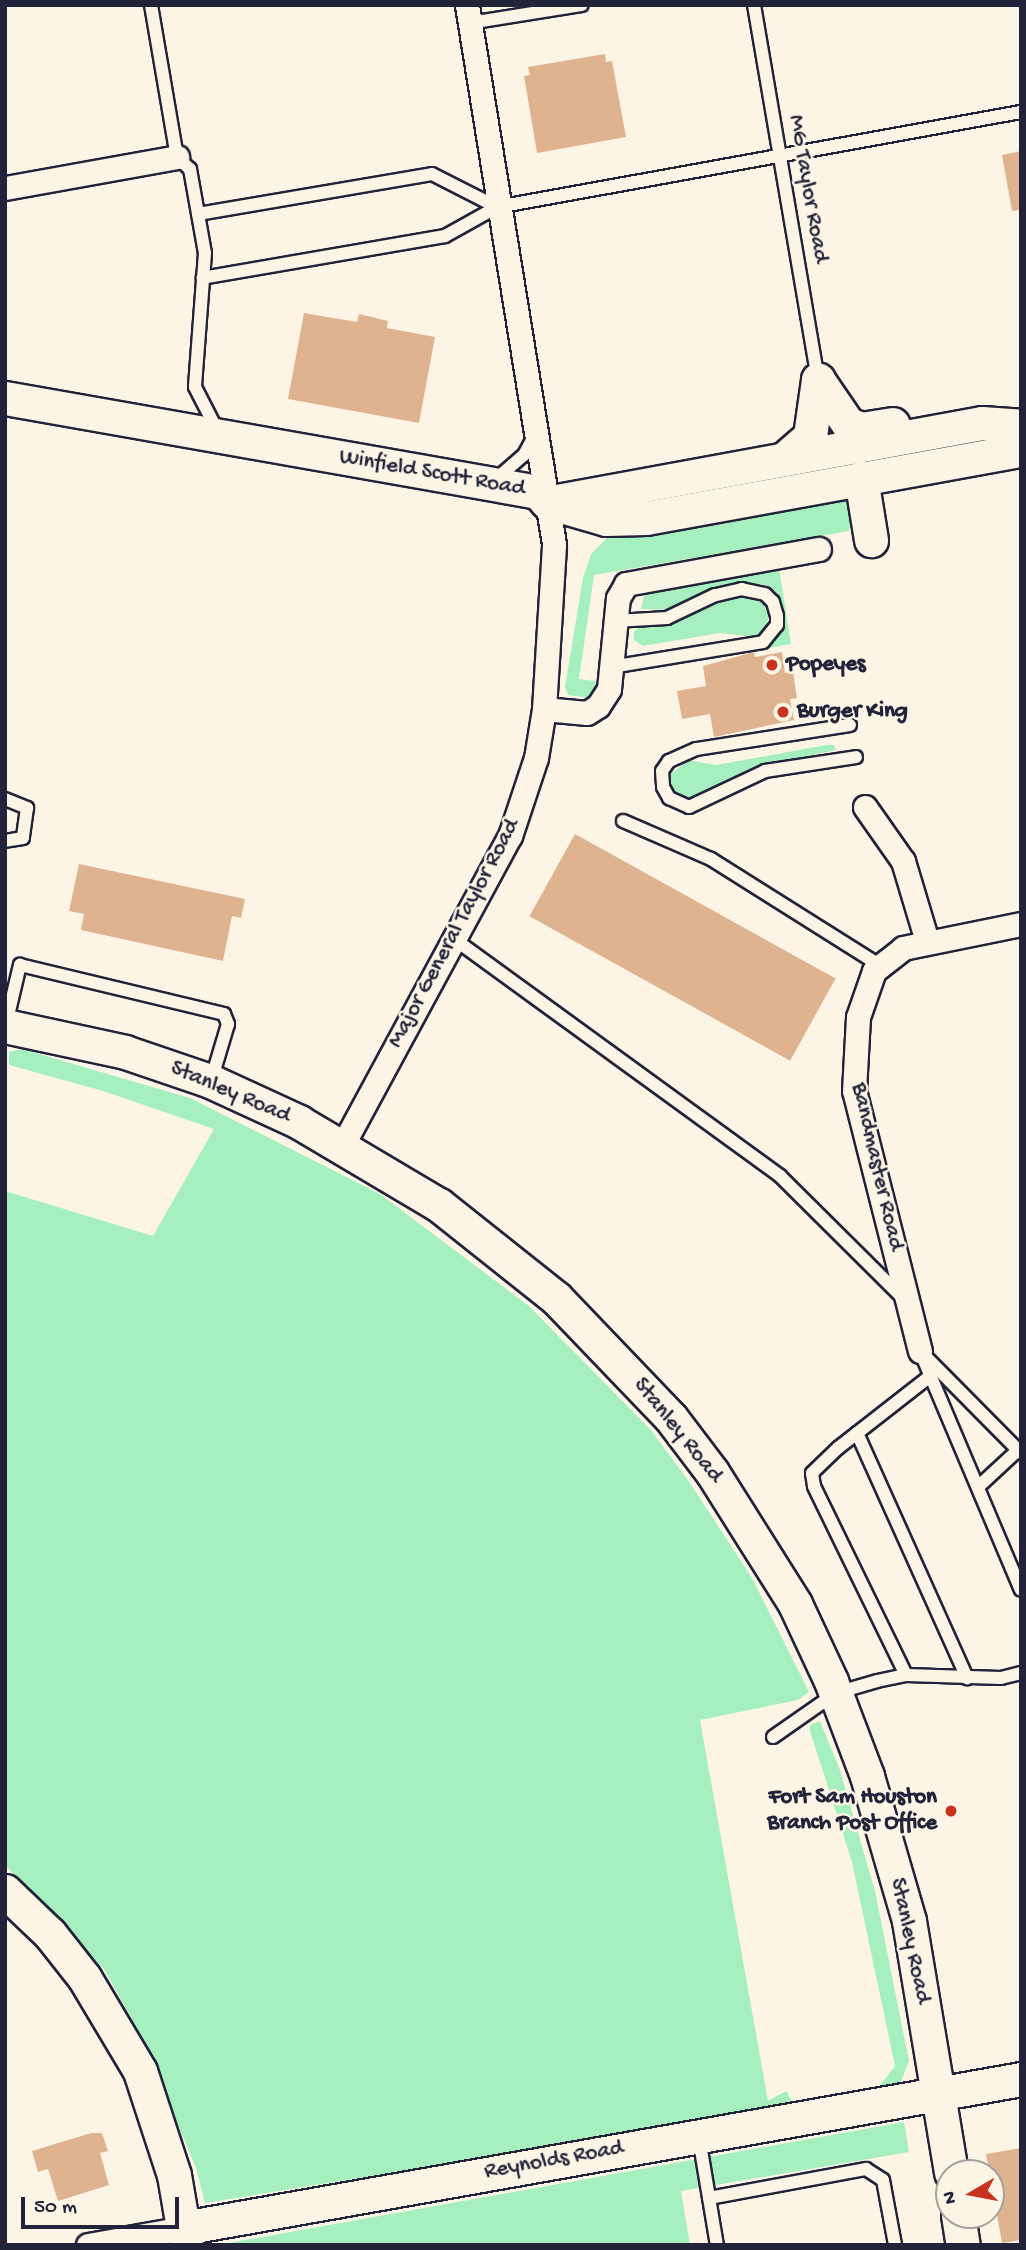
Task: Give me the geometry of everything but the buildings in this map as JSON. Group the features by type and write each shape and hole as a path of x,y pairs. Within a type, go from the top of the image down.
{"street":[{"name":"Major General Taylor Road","path":"341,1148 454,939 525,798 544,709 554,544 539,428 497,207 469,14"},
{"path":"5,188 177,157"},
{"path":"818,380 833,398 837,413 861,429 950,415 982,423"},
{"path":"784,459 810,436 818,380"},
{"name":"Winfield Scott Road","path":"5,398 222,439 538,492 547,502 982,423 1021,426"},
{"path":"547,502 596,517 646,518 1021,450"},
{"path":"861,478 871,540"},
{"path":"544,709 587,713 598,706 609,689 615,621 626,584 819,549"},
{"path":"865,807 903,861 927,941"},
{"name":"Bandmaster Road","path":"920,1351 854,1091 858,1017 874,971 903,948 1021,924"},
{"name":"Stanley Road","path":"5,1027 125,1052 211,1081 299,1122 439,1205 556,1298 641,1384 712,1472 748,1529 795,1604 836,1693 877,1808 909,1921 949,2159"},
{"path":"5,1891 50,1934 114,2022 159,2122 184,2236"},
{"name":"Reynolds Road","path":"88,2245 184,2236 698,2136 1021,2079"}],"lane":[{"path":"150,5 177,157 190,169 198,214 203,278 195,387 222,439"},
{"path":"469,14 582,5"},
{"name":"MG Taylor Road","path":"754,5 818,380"},
{"path":"203,278 445,236 497,207 1021,112"},
{"path":"198,214 432,174 497,207"},
{"path":"490,484 524,455 539,428"},
{"path":"611,667 763,642 777,625 777,616 774,602 765,594 742,589 715,595 667,618 615,621"},
{"path":"850,725 696,749 669,761 662,771 663,788 669,798 689,807 765,771 856,757"},
{"path":"5,799 27,807 23,838 5,841"},
{"path":"623,821 711,859 881,966"},
{"path":"454,939 780,1176 907,1302"},
{"path":"5,1027 20,965 224,1013 228,1024 211,1081"},
{"path":"920,1351 1021,1590"},
{"path":"920,1351 1019,1452 978,1488"},
{"path":"906,1675 814,1486 812,1473 857,1433 929,1377"},
{"path":"857,1433 967,1678"},
{"path":"773,1737 836,1693 906,1675 1019,1678"},
{"path":"698,2136 718,2245"},
{"path":"709,2199 866,2169 884,2180 895,2245"}],"green space":[{"path":"837,490 853,498 849,531 594,575 579,679 595,681 597,687 590,698 568,695 565,687 583,578 591,554 611,534"},
{"path":"779,568 791,644 763,649 778,637 784,619 775,594 761,584 728,585 674,610 641,609 645,591"},
{"path":"744,595 760,598 769,615 766,627 754,637 720,633 643,646 634,640 634,631 641,626 681,621 716,603"},
{"path":"834,745 836,750 759,766 693,799 677,796 672,789 670,775 688,760 716,765"},
{"path":"22,1049 190,1098 380,1194 529,1306 651,1430 690,1483 752,1578 809,1692 798,1700 700,1720 768,2101 786,2091 791,2099 788,2104 766,2112 205,2203 196,2168 139,2032 104,1969 5,1865 5,1191 153,1236 214,1129 103,1091 9,1065 9,1052"},
{"path":"820,1721 840,1770 875,1891 909,2061 900,2084 877,2089 895,2066 852,1862 810,1731 810,1725"},
{"path":"904,2122 909,2152 681,2191 690,2245 217,2245"}],"place":[{"name":"Popeyes","path":"772,665"},
{"name":"Burger King","path":"783,712"},
{"name":"Fort Sam Houston Branch Post Office","path":"951,1811"}]}
